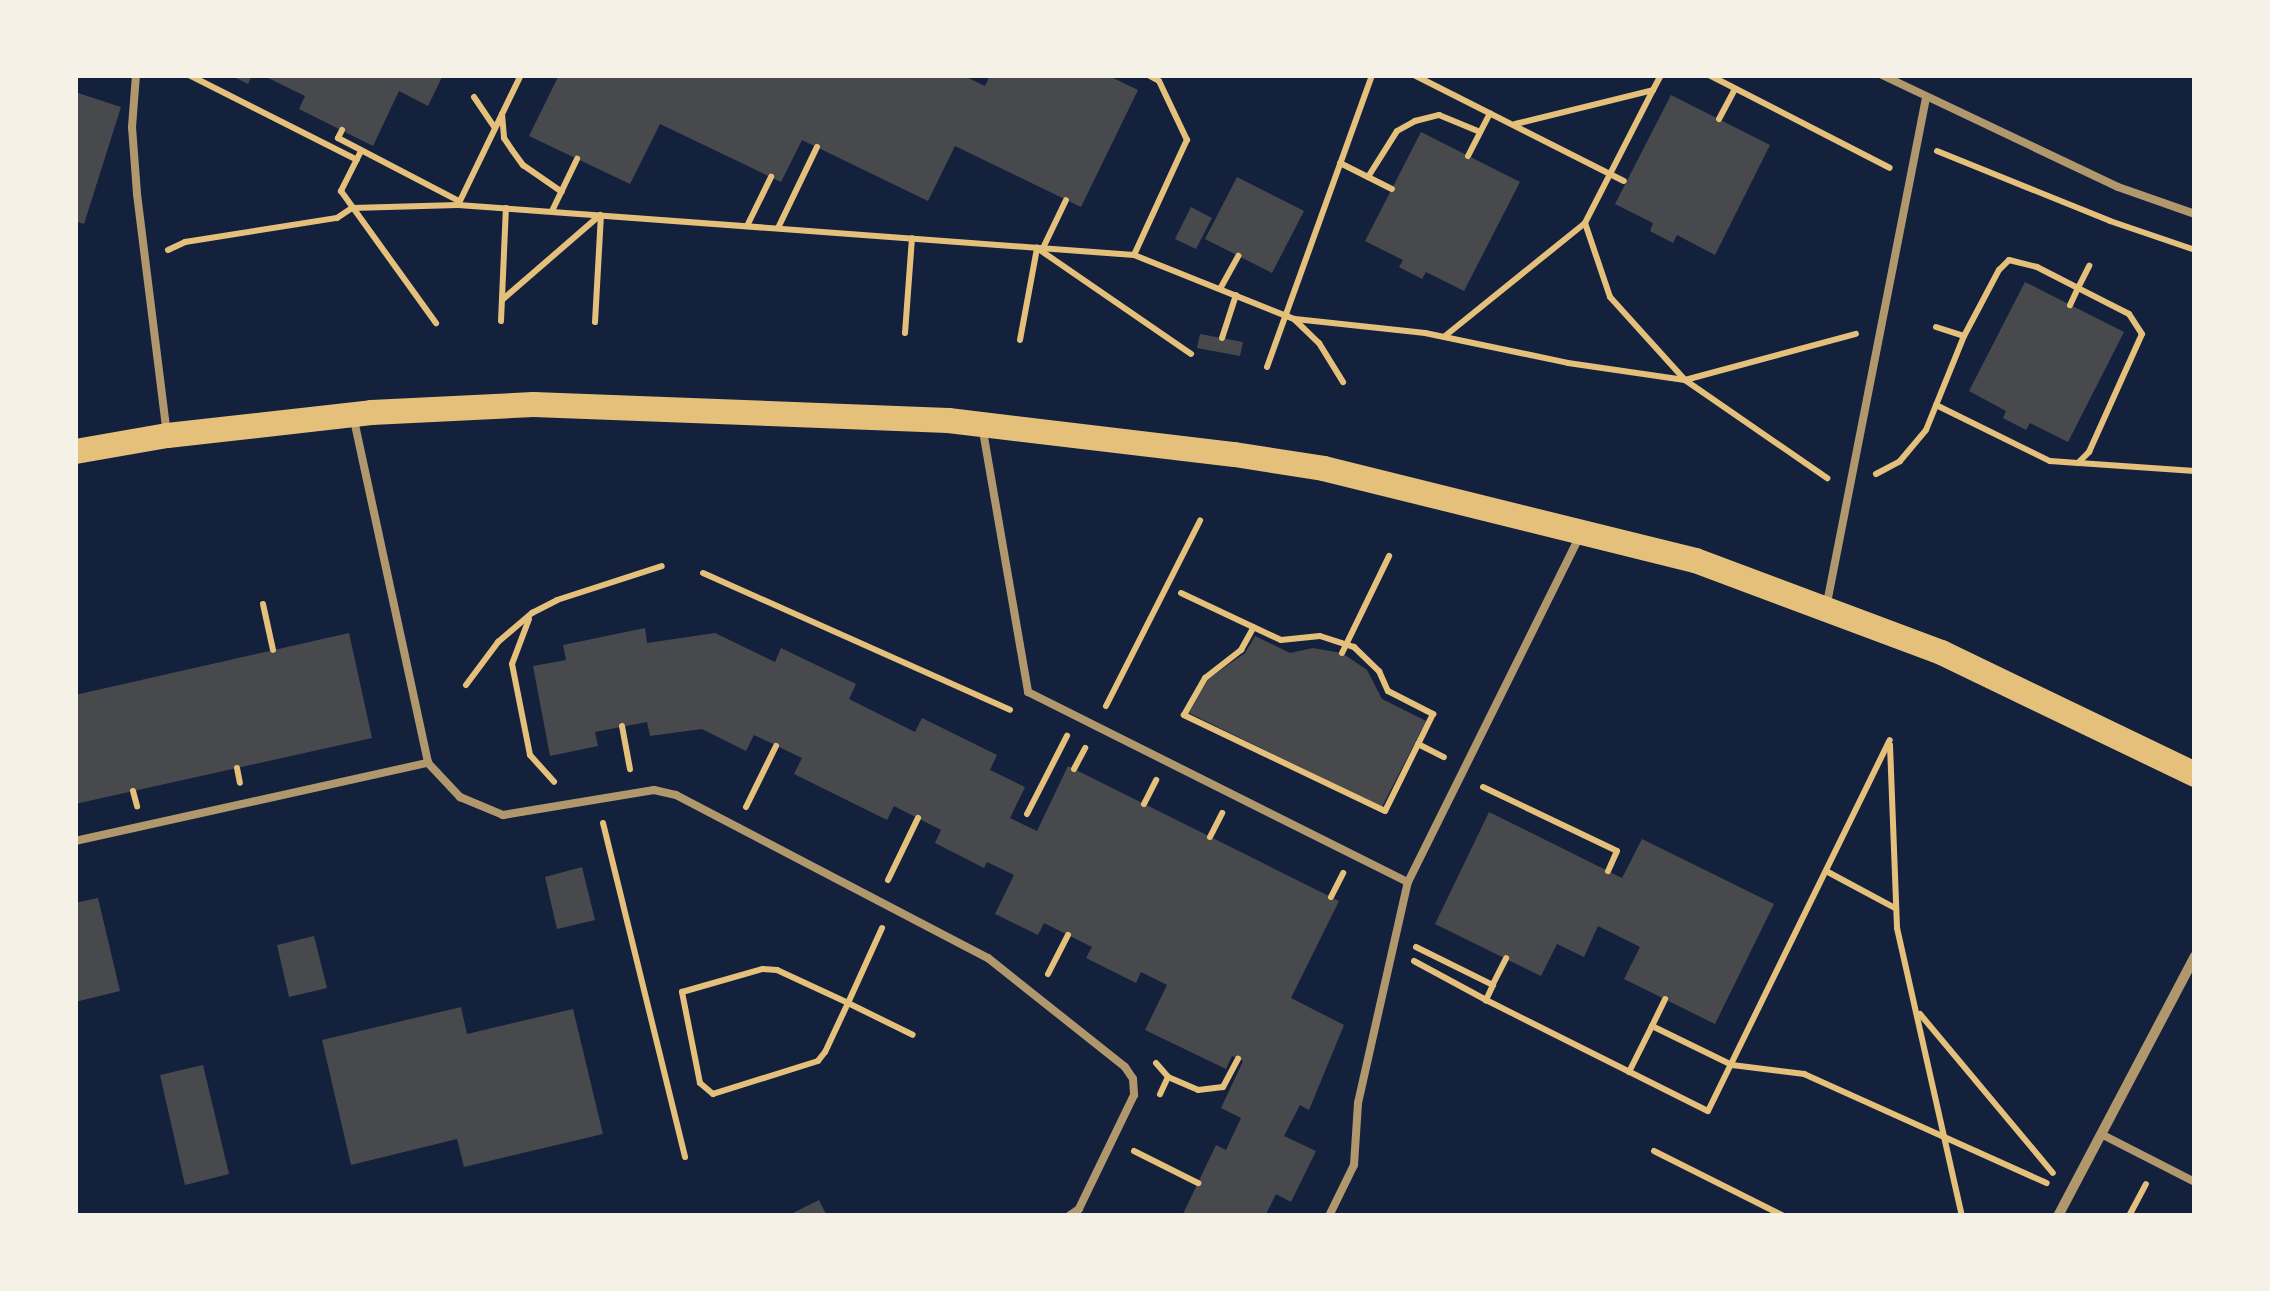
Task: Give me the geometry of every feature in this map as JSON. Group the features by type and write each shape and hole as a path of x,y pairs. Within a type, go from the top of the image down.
{"main road":[{"path":"75,451 167,435 352,414 533,404 982,423 1322,468 1695,560 1941,652 2195,774"}],"street":[{"path":"2058,1216 2195,956"}],"lane":[{"path":"136,75 132,127 167,435"},
{"path":"1882,75 2118,187 2195,214"},
{"path":"1826,607 1926,98"},
{"path":"352,414 428,763 460,797 494,813 515,816 654,790 676,796 988,958 1130,1074 1134,1090 1129,1106 1078,1208 1068,1216"},
{"path":"982,423 1028,692 1408,882"},
{"path":"1329,1216 1354,1165 1358,1103 1408,882 1582,530"},
{"path":"75,842 428,763"},
{"path":"2101,1134 2195,1182"}],"path":[{"path":"189,75 357,160"},
{"path":"459,203 520,75"},
{"path":"1134,255 1187,140 1158,77 1148,75"},
{"path":"1267,367 1290,317 1372,75"},
{"path":"1414,75 1624,181"},
{"path":"1444,337 1585,222 1661,75"},
{"path":"1708,75 1886,166"},
{"path":"1718,119 1734,89"},
{"path":"1512,125 1653,90"},
{"path":"474,97 495,128"},
{"path":"502,113 504,138 512,150 523,164 562,192"},
{"path":"1468,156 1490,113"},
{"path":"1368,177 1397,130 1416,121 1439,115 1480,132"},
{"path":"342,130 338,138 459,203"},
{"path":"1918,143 2110,221 2195,250"},
{"path":"778,228 817,147"},
{"path":"361,150 341,191 436,323"},
{"path":"552,211 578,159"},
{"path":"1340,163 1392,189"},
{"path":"747,226 771,177"},
{"path":"1020,340 1040,248 1066,200"},
{"path":"145,263 185,242 313,224 336,218 352,208 459,203 1134,255 1290,317 1444,337 1568,363 1685,380 1881,327"},
{"path":"501,321 506,208"},
{"path":"502,300 601,214"},
{"path":"596,322 601,214"},
{"path":"1585,222 1610,297 1685,380 1848,492"},
{"path":"905,333 912,238"},
{"path":"1040,248 1191,354"},
{"path":"1220,290 1238,256"},
{"path":"1851,480 1884,472 1900,461 1926,430 1964,336 1999,270 2009,260 2036,267 2129,314 2142,334 2089,452 2078,463"},
{"path":"2070,305 2090,266"},
{"path":"1222,338 1236,296"},
{"path":"1290,317 1319,344 1344,382"},
{"path":"1936,327 1964,336"},
{"path":"1936,406 2050,461 2195,471"},
{"path":"1095,726 1200,521"},
{"path":"1342,652 1389,556"},
{"path":"466,685 498,642 532,613 558,600 662,566"},
{"path":"702,573 1008,712 1028,692"},
{"path":"1181,593 1282,640 1320,636 1346,644 1373,664 1388,691 1433,714 1385,812 1184,714 1204,678 1241,650 1254,627"},
{"path":"263,604 274,650"},
{"path":"532,613 519,634 512,664 530,755 564,790"},
{"path":"1028,814 1076,717"},
{"path":"622,726 631,776"},
{"path":"1493,985 1411,945 1410,955 1418,966 1708,1111 1890,740 1896,908 1962,1216"},
{"path":"744,812 776,746"},
{"path":"1074,769 1084,750"},
{"path":"1473,782 1618,851 1608,871"},
{"path":"1144,804 1154,784"},
{"path":"597,801 685,1157"},
{"path":"1210,837 1220,817"},
{"path":"886,884 918,818"},
{"path":"1826,871 1896,908"},
{"path":"891,908 848,1003 824,1052 811,1066 713,1094 700,1082 680,998 686,987 769,968 848,1003 912,1035"},
{"path":"1046,978 1068,935"},
{"path":"1486,1000 1506,958"},
{"path":"1629,1072 1665,1000"},
{"path":"1918,1011 2070,1194"},
{"path":"1652,1026 1732,1064 1804,1074 2070,1194"},
{"path":"1168,1077 1198,1090 1223,1087 1238,1059"},
{"path":"1133,1150 1198,1183"},
{"path":"1654,1151 1784,1216"},
{"path":"2129,1216 2147,1183"}],"building":[{"path":"230,75 252,75 248,84"},
{"path":"262,75 443,75 428,106 399,91 373,146 299,109 305,96"},
{"path":"559,75 962,75 985,86 990,75 1107,75 1138,90 1081,207 955,146 928,201 802,140 781,182 660,124 630,184 529,136"},
{"path":"75,92 121,107 84,224 75,221"},
{"path":"1671,95 1770,145 1715,255 1677,235 1673,243 1650,231 1653,223 1615,204"},
{"path":"1421,132 1520,182 1464,291 1426,272 1422,279 1399,267 1403,260 1365,241"},
{"path":"1237,177 1304,211 1272,273 1205,239"},
{"path":"1191,207 1212,218 1196,249 1175,239"},
{"path":"2025,282 2124,332 2068,442 2030,423 2026,430 2003,418 2006,411 1969,391"},
{"path":"1200,334 1243,342 1240,356 1197,348"},
{"path":"645,628 647,643 715,633 775,662 781,648 856,684 849,699 915,732 922,718 997,755 990,770 1025,787 1010,818 1037,831 1068,766 1339,901 1291,998 1344,1025 1309,1110 1300,1105 1284,1136 1316,1151 1291,1202 1276,1194 1265,1216 1182,1216 1216,1145 1226,1150 1241,1118 1221,1108 1243,1061 1232,1056 1226,1069 1145,1030 1167,985 1141,972 1136,983 1086,958 1092,947 1044,923 1038,935 995,914 1014,875 987,862 984,868 935,843 941,830 894,806 887,820 794,774 802,758 754,735 746,751 702,729 650,736 647,722 595,732 598,746 550,756 533,666 566,660 563,645"},
{"path":"349,633 372,738 75,804 75,695"},
{"path":"1255,636 1290,653 1313,648 1342,653 1367,670 1382,699 1426,721 1382,807 1189,713 1208,679 1245,653"},
{"path":"1489,812 1622,878 1642,839 1774,904 1715,1024 1624,979 1640,947 1598,926 1584,957 1557,944 1541,976 1435,924"},
{"path":"582,867 595,920 557,929 545,877"},
{"path":"98,898 120,991 75,1002 75,903"},
{"path":"314,936 327,988 289,997 277,945"},
{"path":"461,1007 467,1034 573,1009 603,1134 464,1167 457,1139 351,1165 322,1040"},
{"path":"203,1065 229,1174 185,1185 160,1075"},
{"path":"819,1200 827,1216 787,1216"}]}
